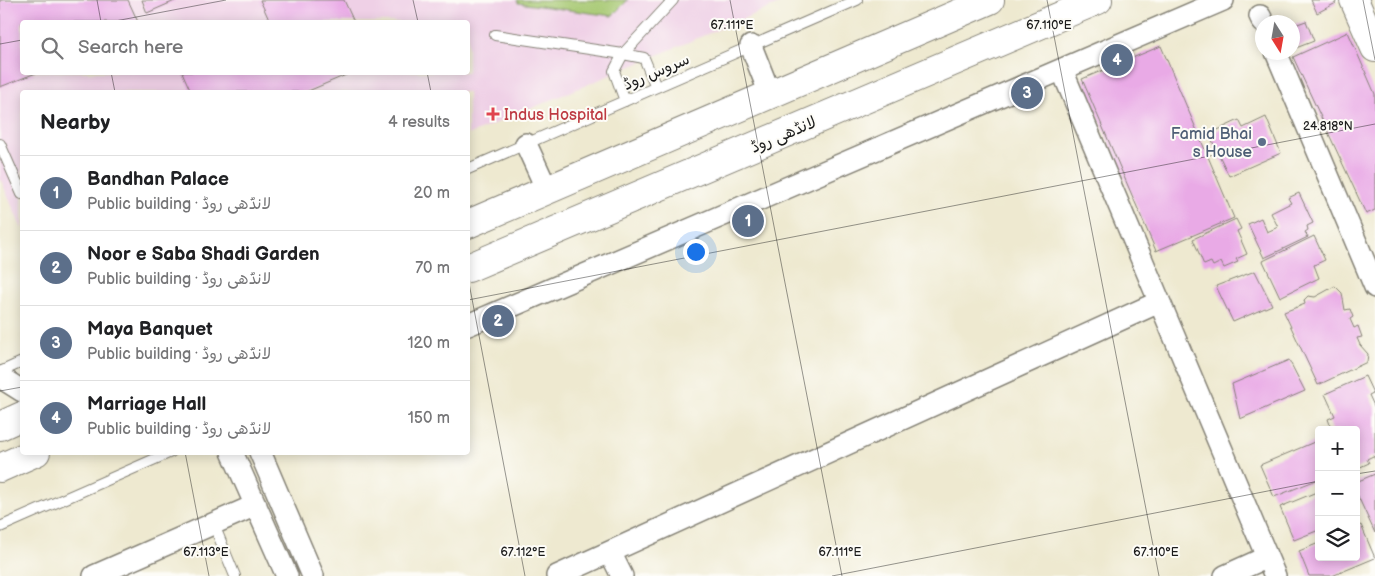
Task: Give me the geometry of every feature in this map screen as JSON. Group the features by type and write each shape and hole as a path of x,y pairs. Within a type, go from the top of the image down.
{"main road":[{"path":"470,223 990,0"},
{"name":"لانڈھی روڈ","path":"470,267 1098,0"},
{"path":"1354,0 1375,48"},
{"path":"0,426 20,417"},
{"path":"0,468 29,455"}],"street":[{"path":"470,324 1223,0"},
{"path":"751,46 770,94"},
{"path":"1279,60 1375,287"},
{"path":"1062,70 1271,567 1224,576"},
{"path":"526,144 547,190"},
{"path":"557,576 1159,302"},
{"path":"0,377 20,390"},
{"path":"233,455 287,576"},
{"path":"261,455 313,576"},
{"path":"94,576 136,568 214,525 256,505"},
{"path":"610,552 622,576"}],"lane":[{"path":"625,101 614,71 623,54 673,0"},
{"name":"سروس روڈ","path":"470,168 857,0"},
{"path":"495,35 644,58 656,87"},
{"path":"0,144 20,189"},
{"path":"0,372 20,363"},
{"path":"0,527 164,455"},
{"path":"214,525 235,576"}],"shaded area":[{"name":"Indus Hospital","path":"0,0 788,0 470,134 470,90 20,90 20,224 0,178"}],"green space":[{"path":"517,0 628,0 612,16 518,3"}],"building":[{"path":"0,0 128,0 137,20 20,20 20,75 31,75 0,87"},
{"path":"142,0 177,0 147,13"},
{"path":"260,0 344,0 353,20 269,20"},
{"path":"1311,0 1335,0 1336,3 1317,13"},
{"path":"1306,21 1314,41 1300,46 1300,23"},
{"path":"1348,32 1375,94 1375,210 1366,214 1294,60 1300,60 1300,54"},
{"path":"1161,46 1234,218 1156,251 1082,79"},
{"path":"183,75 346,75 311,90 190,90"},
{"path":"1266,117 1281,153 1229,176 1209,134 1239,120 1243,128"},
{"path":"1299,193 1313,223 1307,226 1308,230 1305,232 1308,237 1264,258 1248,224 1261,218 1267,232 1278,227 1271,213 1291,203 1288,198"},
{"path":"1236,219 1241,229 1237,231 1247,254 1236,259 1238,262 1224,268 1221,262 1213,266 1211,262 1204,265 1193,239"},
{"path":"1314,236 1325,260 1314,265 1319,278 1280,297 1263,261"},
{"path":"1255,271 1272,305 1233,322 1216,286"},
{"path":"1335,286 1342,293 1345,310 1350,309 1353,317 1350,319 1354,328 1358,326 1362,337 1357,338 1368,354 1367,362 1318,385 1284,312 1305,304 1304,300 1308,296 1315,297"},
{"path":"1289,360 1305,391 1240,419 1232,384"},
{"path":"1365,376 1373,393 1369,395 1375,408 1375,459 1373,456 1367,459 1369,463 1360,467 1360,426 1331,426 1328,419 1335,416 1325,394"},
{"path":"1315,442 1315,481 1274,497 1260,465"},
{"path":"1375,474 1375,533 1360,501 1360,480"},
{"path":"1315,493 1315,532 1294,540 1280,507"},
{"path":"1360,525 1375,558 1332,576 1309,576 1299,551 1315,545 1315,561 1360,561"}],"place":[{"name":"Marriage Hall","path":"1117,60"},
{"name":"Maya Banquet","path":"1027,93"},
{"name":"Indus Hospital","path":"493,114"},
{"name":"Famid Bhai s House","path":"1262,142"},
{"name":"Bandhan Palace","path":"748,221"},
{"name":"Noor e Saba Shadi Garden","path":"498,321"}]}
